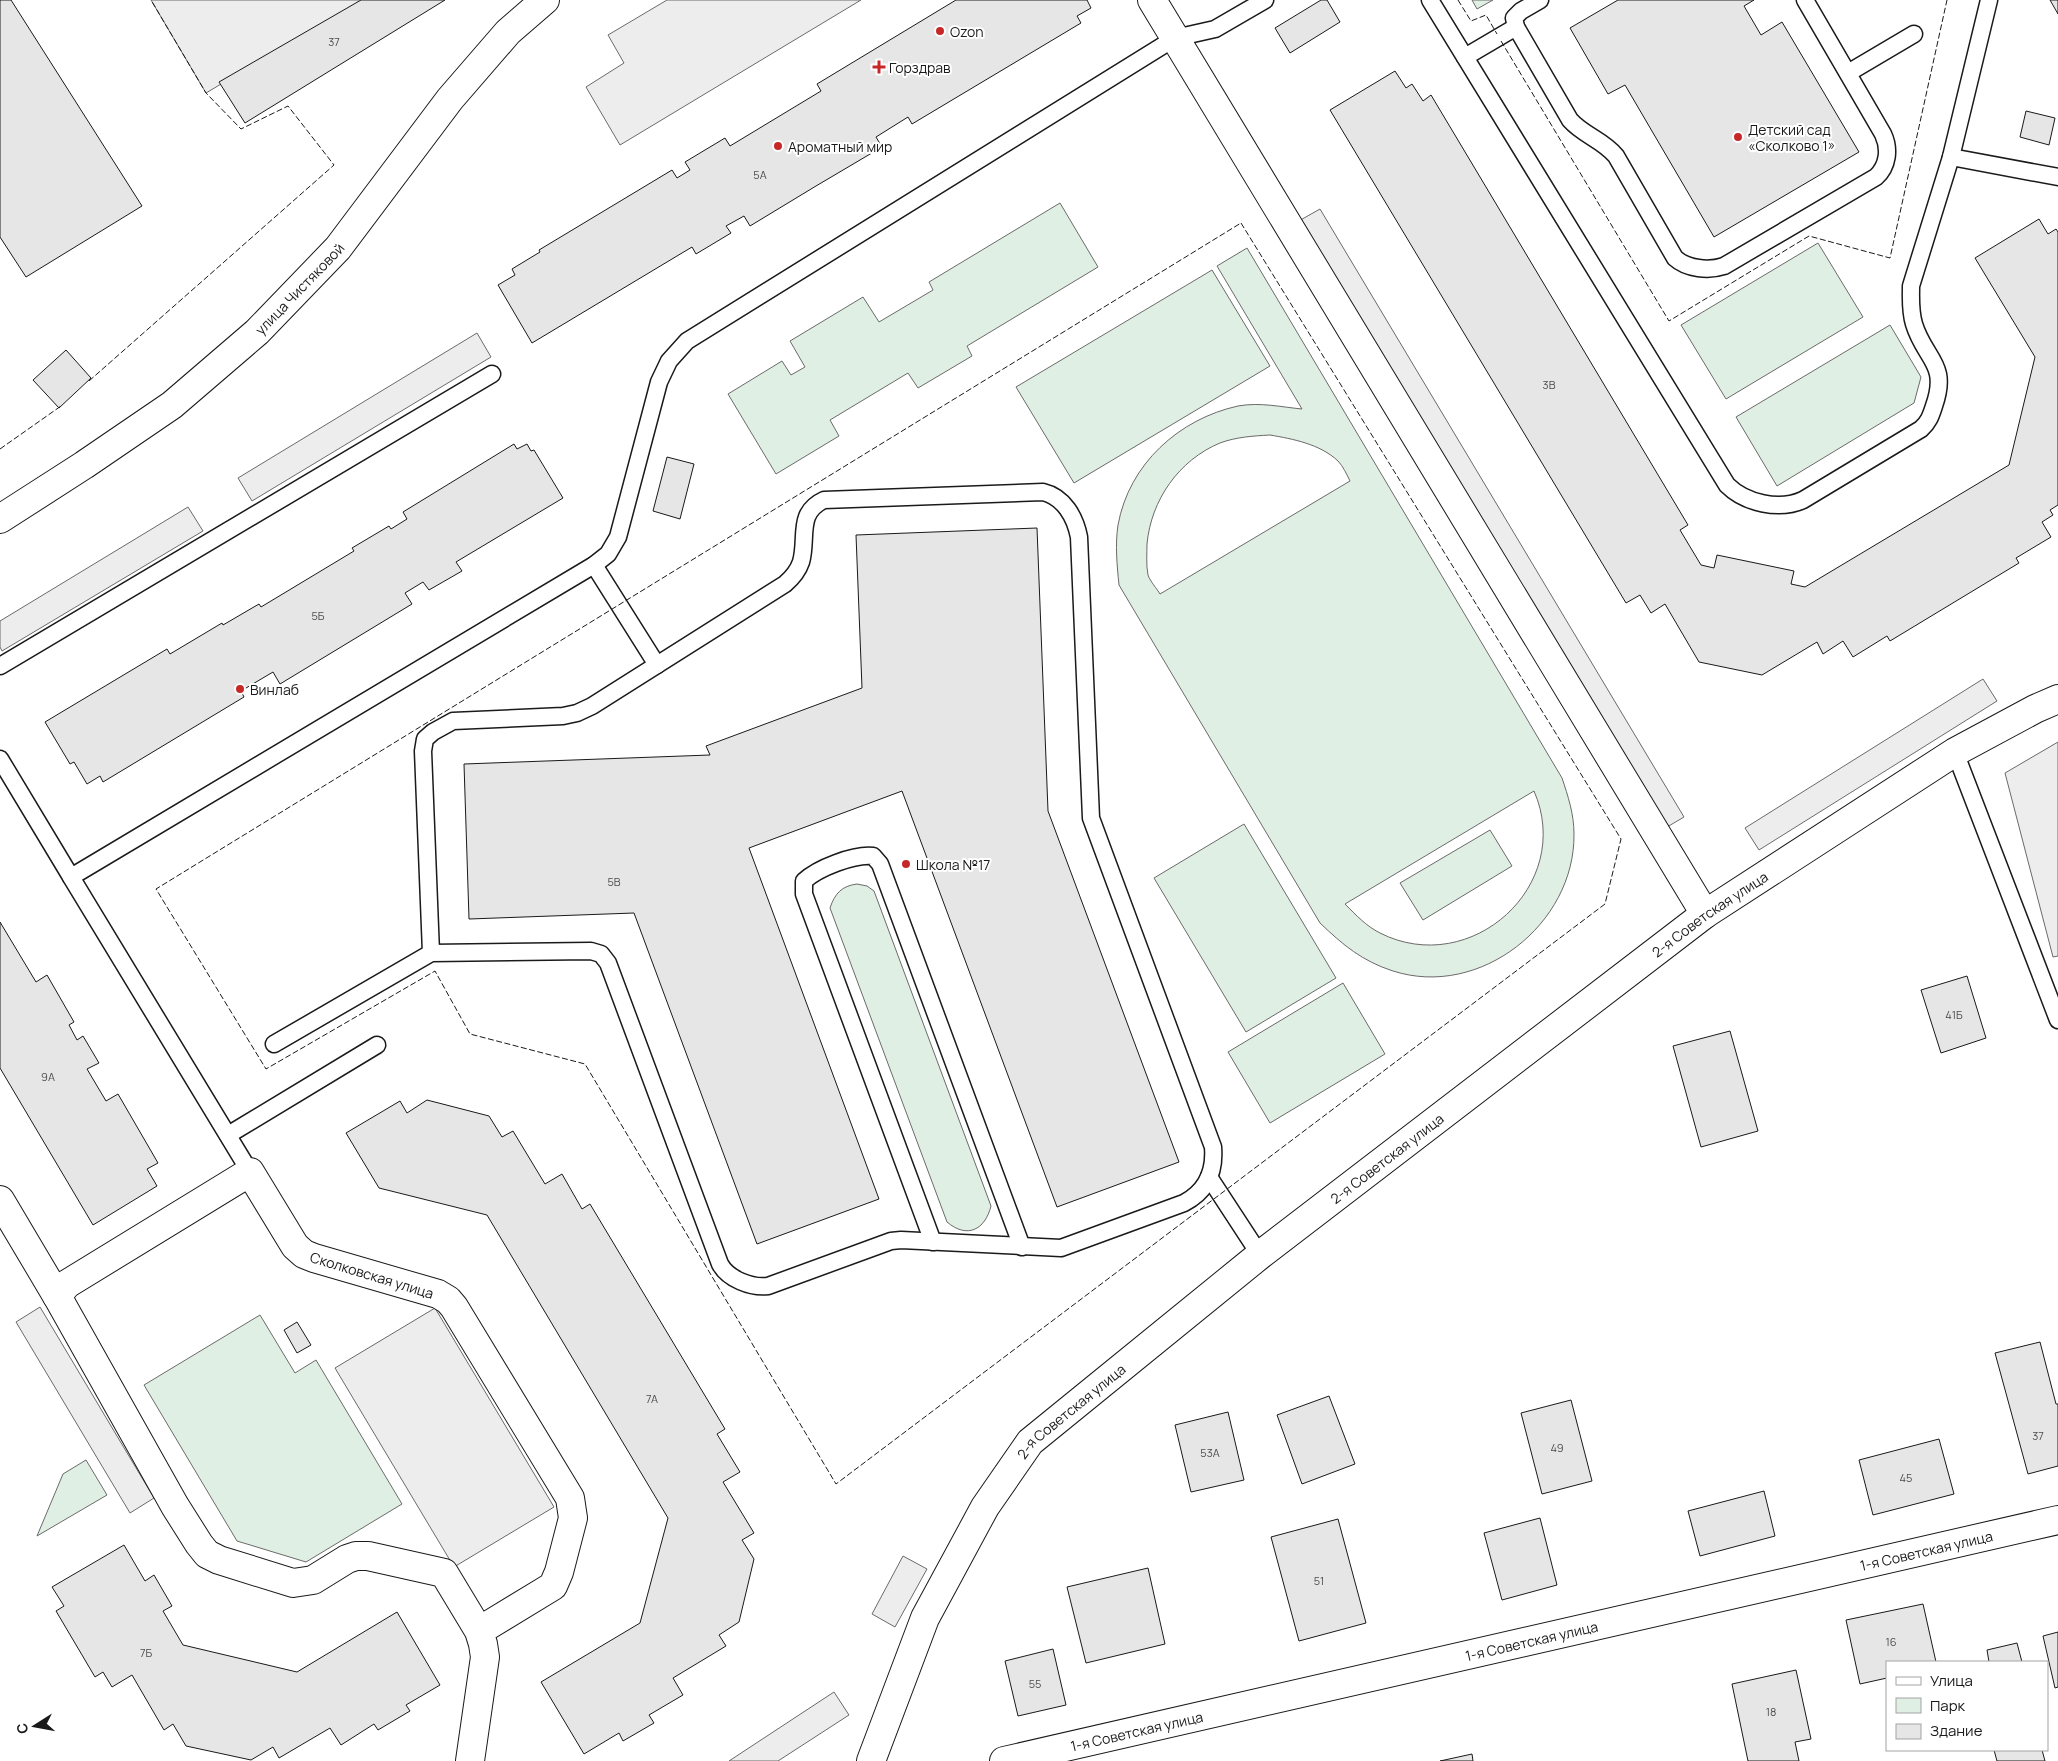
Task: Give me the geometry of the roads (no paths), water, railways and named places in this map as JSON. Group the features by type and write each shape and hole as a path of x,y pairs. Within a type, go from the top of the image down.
{"street":[{"name":"улица Чистяковой","path":"0,519 172,405 257,332 338,248 450,99 508,32 544,0"},
{"path":"1152,0 1705,914"},
{"name":"2-я Советская улица","path":"871,1761 925,1618 985,1507 1030,1442 1260,1255 1705,914 1955,752 2035,709 2058,699"},
{"path":"57,1296 66,1284 250,1172"},
{"name":"Сколковская улица","path":"250,1172 295,1246 304,1254 438,1294 448,1300 570,1498 572,1518 559,1572 553,1586 479,1631"},
{"path":"0,1200 57,1296 175,1506 207,1554 219,1560 293,1583 313,1580 347,1559 356,1556 368,1556 444,1573 479,1631 485,1657 470,1761"},
{"name":"1-я Советская улица","path":"1004,1761 2058,1520"}],"lane":[{"path":"72,877 594,565 608,554 618,537 659,382 668,361 687,341 1175,38 1215,29 1265,0"},
{"path":"1430,0 1727,485 1736,494 1745,499 1781,505 1792,505 1927,423 1940,390 1940,378 1938,369 1914,325 1910,307 1911,286 1951,157 1990,0"},
{"path":"1540,0 1521,11 1514,18 1516,27 1570,120 1576,128 1612,150 1676,258 1682,264 1688,266 1712,269 1724,266 1876,177 1883,171 1886,161 1887,142 1805,0"},
{"path":"1465,57 1516,27"},
{"path":"1848,73 1914,34"},
{"path":"1951,157 2054,176"},
{"path":"0,666 492,374"},
{"path":"274,1044 431,953 591,951 601,954 608,964 724,1273 756,1286 768,1286 882,1243 901,1240 1061,1248 1192,1199 1212,1171 1213,1147 1091,818 1079,537 1063,502 1054,494 1043,492 824,500 814,505 807,514 801,562 795,575 785,584 592,706 577,713 562,716 453,721 433,732 425,739 424,751 431,953"},
{"path":"594,565 657,665"},
{"path":"1955,752 2058,1020"},
{"path":"0,759 250,1172"},
{"path":"933,1242 804,894 804,881 813,872 862,855 873,856 880,864 1022,1246"},
{"path":"228,1135 377,1045"},
{"path":"1209,1177 1260,1255"}],"place":[{"name":"Ozon","path":"940,31"},
{"name":"Горздрав","path":"879,67"},
{"name":"Детский сад «Сколково 1»","path":"1738,137"},
{"name":"Ароматный мир","path":"778,146"},
{"name":"Винлаб","path":"240,689"},
{"name":"Школа №17","path":"906,864"}]}
